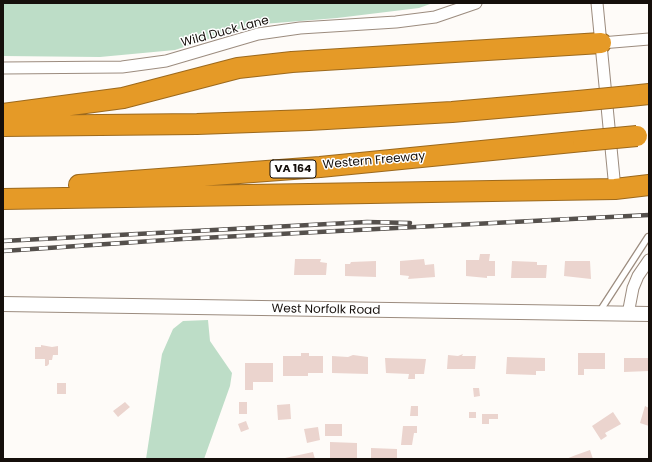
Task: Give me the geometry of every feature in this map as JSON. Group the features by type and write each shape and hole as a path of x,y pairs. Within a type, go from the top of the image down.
{"highway":[{"path":"3,114 123,98 246,67 292,62 601,43"},
{"path":"3,126 197,124 309,120 452,112 640,95"},
{"name":"Western Freeway","path":"3,190 320,167 643,135"},
{"path":"3,199 615,189 649,185"}],"street":[{"name":"Wild Duck Lane","path":"3,68 122,67 166,61 258,34 300,28 396,22 434,17 476,3"},
{"path":"597,3 615,189"},
{"path":"601,43 649,39"},
{"path":"628,314 633,288 638,276 649,260"},
{"name":"West Norfolk Road","path":"3,304 649,314"}],"lane":[{"path":"599,313 648,237"}],"green space":[{"path":"3,3 433,3 419,8 337,18 251,25 175,50 100,57 3,56"},
{"path":"208,320 210,341 232,373 230,386 204,459 146,459 162,354 173,329 183,321"}],"building":[{"path":"480,254 490,254 489,261 495,261 495,276 487,276 487,278 466,276 466,260 479,260"},
{"path":"295,259 321,259 320,262 327,263 326,275 294,275"},
{"path":"424,259 425,265 434,264 435,277 408,279 409,276 400,275 400,261"},
{"path":"376,261 376,277 345,276 345,264 350,264 351,262"},
{"path":"512,261 537,262 537,265 547,265 546,278 511,278"},
{"path":"565,261 590,261 591,279 564,276"},
{"path":"41,345 52,347 58,346 58,355 53,355 52,360 49,360 49,364 47,366 45,366 45,359 35,359 35,347 41,347"},
{"path":"301,353 309,353 309,356 323,356 323,373 308,373 308,376 283,376 283,356 301,356"},
{"path":"578,353 605,353 605,369 584,369 584,375 578,375"},
{"path":"463,354 462,356 476,356 475,369 447,369 448,355 458,356"},
{"path":"353,355 368,357 368,374 332,373 332,356 348,357"},
{"path":"507,357 545,358 545,371 536,371 536,375 506,374"},
{"path":"385,358 426,359 424,374 415,374 415,379 408,379 409,374 386,373"},
{"path":"624,358 649,358 649,371 624,372"},
{"path":"245,363 273,363 273,382 253,382 253,390 245,390"},
{"path":"57,383 66,383 66,394 57,394"},
{"path":"473,388 479,388 480,396 474,397"},
{"path":"125,402 130,407 118,417 113,411"},
{"path":"239,402 247,402 247,414 239,414"},
{"path":"290,404 291,419 278,420 277,405"},
{"path":"411,406 418,406 418,416 410,416"},
{"path":"645,406 649,408 649,426 640,423"},
{"path":"469,412 476,412 476,418 469,418"},
{"path":"613,412 621,424 605,433 607,436 601,440 592,426"},
{"path":"482,414 498,414 498,419 489,419 489,424 482,424"},
{"path":"246,421 249,429 241,432 238,424"},
{"path":"325,424 342,424 342,436 325,436"},
{"path":"403,426 417,426 417,433 414,433 412,445 401,445"},
{"path":"318,427 320,440 307,443 304,429"},
{"path":"330,442 357,443 357,459 330,458"},
{"path":"371,448 397,449 397,459 371,459"},
{"path":"590,450 593,459 566,459 576,455"},
{"path":"313,452 315,459 285,459 285,458"}],"railway":[{"path":"3,251 182,239 649,215"},
{"path":"3,241 367,222 410,223"}]}
